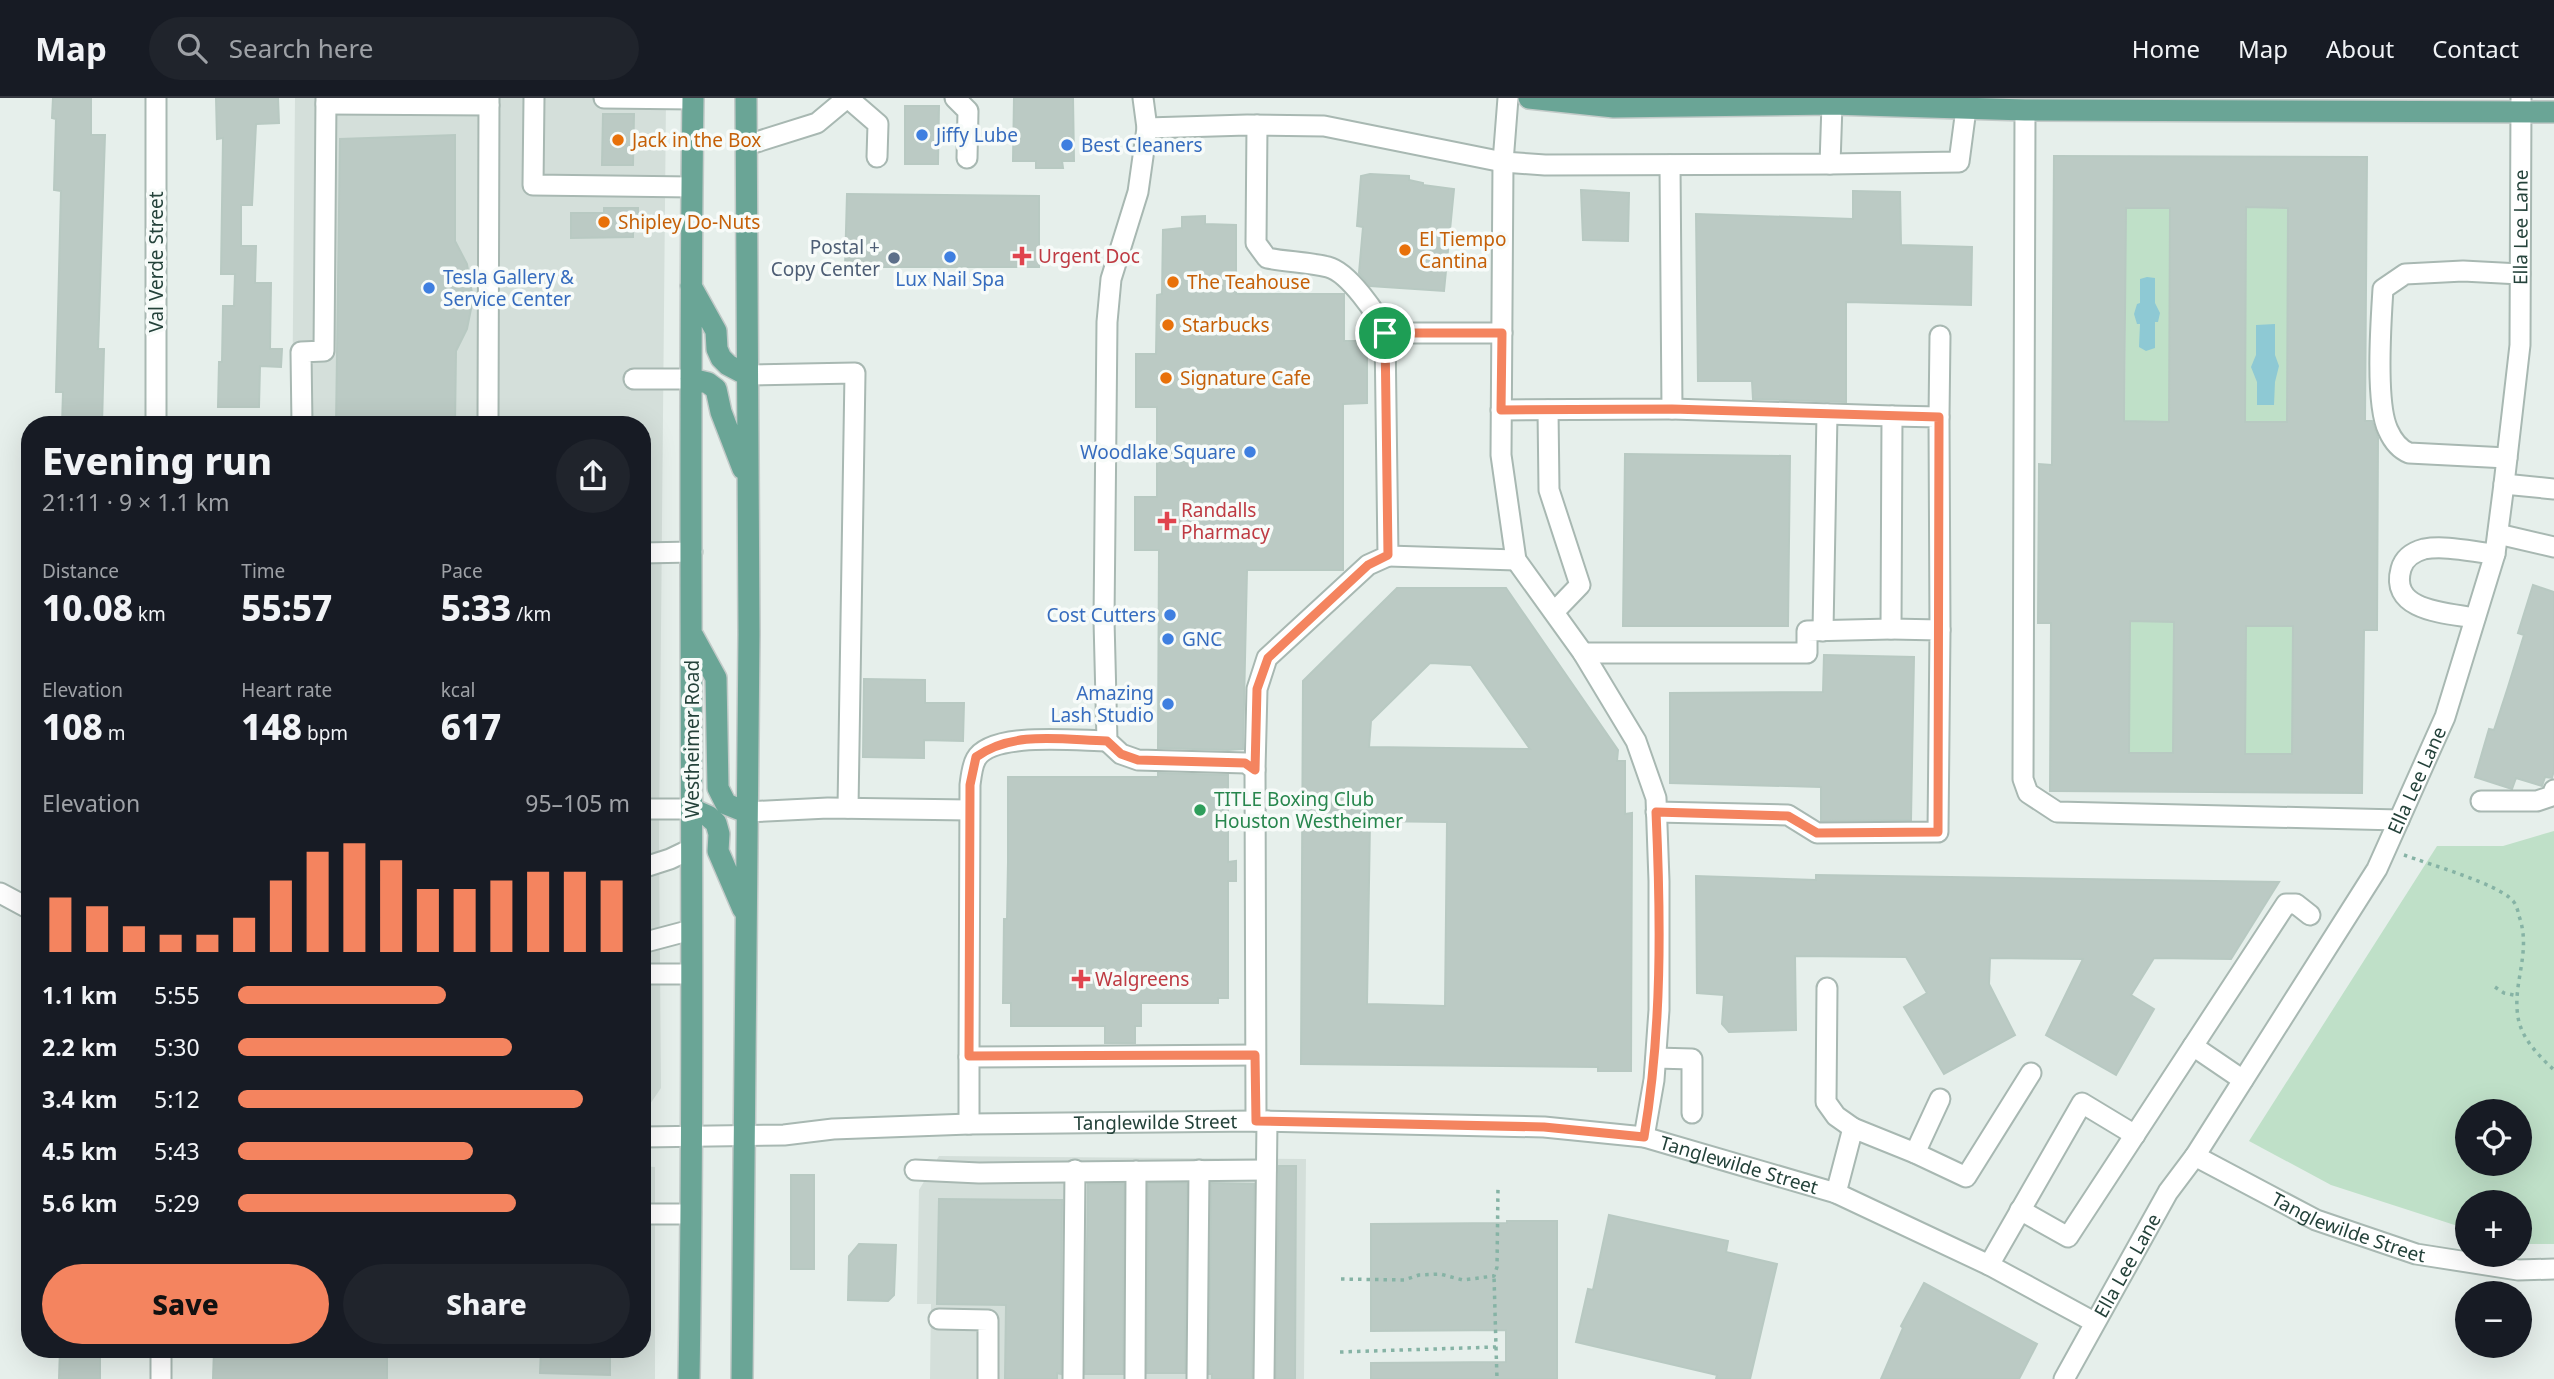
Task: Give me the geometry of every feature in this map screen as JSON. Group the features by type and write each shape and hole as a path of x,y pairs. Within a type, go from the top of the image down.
{"main road":[{"name":"Westheimer Road","path":"689,1379 692,809 690,285 693,98"},
{"path":"742,1379 748,480 746,98"},
{"path":"1529,98 1614,107 1832,104 2025,110 2184,105 2521,105 2554,112"},
{"path":"690,285 716,331 717,349 721,358 747,375"},
{"path":"691,379 708,383 716,389 721,412 748,480"},
{"path":"692,634 716,678 718,788 726,804 746,812"},
{"path":"692,809 716,823 718,851 746,917"}],"street":[{"name":"Val Verde Street","path":"156,98 156,416"},
{"path":"534,98 533,185 692,187"},
{"path":"604,98 693,98"},
{"path":"747,145 817,123 847,98 878,124 877,157"},
{"path":"955,98 968,111 967,158"},
{"path":"1107,741 1104,620 1107,323 1111,279 1138,192 1146,128 1143,98"},
{"path":"1508,98 1503,162 1501,455 1516,560 1583,653 1636,741 1656,798 1659,958 1656,1058 1644,1137"},
{"path":"302,416 301,352 324,351 326,101 489,102 488,416"},
{"path":"1830,164 1832,104"},
{"name":"Ella Lee Lane","path":"2064,1379 2168,1192 2195,1156 2377,869 2445,717 2497,544 2520,345 2521,105"},
{"path":"1146,128 1257,125 1324,127 1503,162 1545,165 1959,162 1966,109"},
{"path":"2025,110 2023,779 2028,793 2057,812 2399,820"},
{"path":"1257,125 1256,243 1267,258 1329,267 1340,272 1381,322 1385,333 1388,555"},
{"path":"1670,165 1672,409"},
{"path":"2507,458 2409,453 2401,450 2387,429 2382,404 2383,289 2405,274 2463,271 2521,274"},
{"path":"1385,333 1502,333"},
{"path":"1656,812 1788,816 1817,833 1938,832 1940,336"},
{"path":"747,375 856,373 848,808"},
{"path":"634,379 691,379"},
{"path":"1501,410 1672,409 1939,417"},
{"path":"1548,410 1549,490 1580,584 1554,612"},
{"path":"1823,631 1827,414"},
{"path":"1891,629 1892,416"},
{"path":"2504,484 2554,489"},
{"path":"2475,618 2421,608 2410,602 2403,594 2399,582 2404,561 2413,553 2432,548 2497,544 2554,548"},
{"path":"651,553 692,552"},
{"path":"1264,1379 1266,1170 1255,1055 1257,689 1268,658 1368,565 1388,555 1516,560"},
{"path":"1583,653 1807,653 1807,631 1940,630"},
{"path":"969,1124 969,810 970,785 976,757 991,746 1014,740 1107,741 1121,754 1138,760 1245,763 1255,770"},
{"path":"2482,801 2537,801 2552,796 2554,790"},
{"path":"746,812 848,808 969,810"},
{"path":"651,809 692,809"},
{"path":"651,865 691,849"},
{"path":"0,893 21,904"},
{"path":"2020,1210 2068,1237 2286,904 2296,904 2310,915"},
{"path":"651,941 691,930"},
{"path":"651,974 691,974"},
{"path":"1827,988 1826,1102 1836,1116 1853,1128 1966,1177 2031,1073"},
{"path":"2193,1046 2243,1080"},
{"path":"969,1056 1255,1055"},
{"path":"1656,1058 1692,1059 1692,1113"},
{"path":"1915,1153 1940,1100"},
{"path":"1989,1265 2082,1103 2134,1135"},
{"name":"Tanglewilde Street","path":"651,1138 969,1124 1261,1121 1544,1127 1644,1137 1836,1193 1989,1265 2094,1322"},
{"path":"1836,1193 1853,1128"},
{"name":"Tanglewilde Street","path":"2195,1156 2316,1220 2416,1254 2518,1270 2554,1269"},
{"path":"915,1170 979,1173 1266,1170"},
{"path":"1197,1379 1199,1170"},
{"path":"1073,1379 1075,1171"},
{"path":"1135,1379 1136,1171"},
{"path":"651,1214 691,1214"},
{"path":"939,1319 988,1320 988,1379"},
{"path":"161,1358 161,1379"}],"path":[{"path":"2386,849 2498,889 2514,901 2522,924 2524,958 2518,996 2518,1018 2524,1034 2538,1055 2554,1070"},
{"path":"2495,987 2504,993 2518,996"},
{"path":"1497,1379 1494,1276 1497,1267 1498,1187"},
{"path":"1341,1279 1405,1280 1419,1275 1440,1275 1463,1280 1494,1276"},
{"path":"1340,1352 1496,1347"}],"shaded area":[{"path":"295,98 666,98 659,842 661,1088 651,1103 651,416 292,416"},
{"path":"939,1156 1306,1159 1304,1379 930,1379 931,1304 917,1304 919,1190"},
{"path":"651,1167 655,1167 655,1379 288,1379 288,1358 651,1358"}],"green space":[{"path":"2246,207 2288,208 2287,422 2245,422"},
{"path":"2126,208 2170,208 2169,422 2125,421"},
{"path":"2130,621 2174,622 2173,753 2129,753"},
{"path":"2246,626 2293,626 2292,754 2245,754"},
{"path":"2554,831 2554,1244 2532,1244 2532,1190 2455,1190 2455,1225 2331,1185 2249,1141 2437,846 2503,846"}],"water":[{"path":"2155,278 2155,303 2160,313 2158,322 2155,322 2155,348 2146,351 2139,347 2140,324 2137,324 2134,314 2137,304 2140,303 2140,279"},
{"path":"2275,324 2275,355 2279,366 2274,405 2257,405 2257,382 2251,367 2256,355 2256,325"}],"building":[{"path":"53,98 91,98 91,135 105,135 98,349 104,349 102,416 62,416 63,392 56,392 61,191 54,190 56,119 52,118"},
{"path":"216,98 278,98 279,123 256,124 252,205 241,205 241,246 256,246 255,283 271,283 270,349 282,349 281,367 260,366 259,407 218,407 223,306 234,306 235,274 221,274 223,138 217,139"},
{"path":"1014,98 1073,98 1074,161 1062,161 1063,168 1036,168 1036,161 1013,161"},
{"name":"Jiffy Lube","path":"905,106 939,106 938,164 905,164"},
{"name":"Jack in the Box","path":"603,114 634,114 633,165 602,165"},
{"path":"455,135 455,241 467,264 473,299 467,329 456,351 455,416 336,416 340,139"},
{"path":"2054,156 2367,157 2365,421 2372,421 2378,438 2377,630 2364,630 2362,793 2050,791 2051,623 2038,623 2039,464 2052,465","holes":["2246,207 2288,208 2287,422 2245,422","2126,208 2170,208 2169,422 2124,421","2130,621 2174,622 2173,753 2129,753","2246,626 2293,626 2292,754 2245,754"]},
{"name":"El Tiempo Cantina","path":"1361,176 1409,176 1409,180 1423,185 1454,189 1444,291 1370,286 1359,273 1363,227 1357,226"},
{"path":"1581,190 1629,193 1628,241 1583,240"},
{"path":"1853,191 1900,192 1901,245 1972,247 1971,305 1846,302 1846,402 1753,399 1752,381 1698,381 1696,214 1853,219"},
{"path":"847,194 1039,196 1039,267 845,267"},
{"name":"Shipley Do-Nuts","path":"604,208 638,208 638,231 633,231 633,237 571,238 571,213 604,213"},
{"name":"Woodlake Square","path":"1205,216 1205,224 1236,225 1236,294 1344,294 1344,341 1367,341 1367,403 1343,404 1343,570 1247,570 1243,749 1228,750 1158,748 1159,550 1135,550 1135,497 1157,497 1157,407 1136,407 1136,354 1156,354 1157,295 1162,294 1163,230 1182,228 1182,217"},
{"path":"1625,454 1790,456 1788,626 1623,626"},
{"path":"2533,585 2554,592 2554,770 2552,778 2545,777 2542,786 2516,778 2512,789 2475,777 2489,729 2494,730 2524,635 2518,633"},
{"path":"1397,588 1506,588 1618,750 1617,761 1625,761 1625,814 1632,813 1631,1071 1598,1071 1598,1067 1301,1064 1303,681","holes":["1430,663 1471,665 1530,749 1369,747 1371,721","1370,821 1447,822 1445,1006 1367,1004"]},
{"path":"1824,655 1914,657 1911,820 1821,821 1821,787 1670,783 1670,693 1823,692"},
{"path":"864,679 925,680 925,703 964,703 963,741 924,740 924,758 863,757"},
{"path":"1158,773 1228,775 1228,862 1236,861 1236,881 1228,881 1228,998 1218,998 1218,1003 1141,1003 1141,1026 1135,1026 1135,1043 1105,1043 1105,1026 1011,1026 1011,1003 1003,1003 1004,919 1007,919 1008,777 1158,777"},
{"path":"1816,875 2279,882 2231,959 2154,958 2131,995 2154,1009 2116,1075 2046,1035 2083,959 1990,958 1989,984 2015,1035 1944,1074 1904,1007 1927,993 1906,957 1795,956 1796,1030 1729,1032 1722,1024 1724,995 1697,993 1696,876 1816,880"},
{"path":"1279,1166 1296,1166 1295,1379 1276,1379"},
{"path":"791,1175 814,1175 814,1269 791,1269"},
{"path":"1148,1183 1187,1183 1185,1373 1147,1373"},
{"path":"1211,1183 1254,1184 1252,1379 1212,1379 1212,1374 1209,1374"},
{"path":"1088,1184 1124,1184 1123,1374 1085,1374"},
{"path":"939,1199 1062,1200 1061,1374 1057,1373 1057,1379 1005,1379 1006,1305 937,1304"},
{"path":"1609,1215 1728,1241 1726,1252 1777,1264 1750,1379 1716,1379 1717,1375 1576,1342 1588,1289 1593,1290"},
{"path":"1557,1221 1557,1379 1371,1379 1371,1363 1506,1362 1506,1330 1371,1331 1371,1224"},
{"path":"859,1244 896,1245 894,1295 888,1301 848,1300 849,1256"},
{"path":"1924,1283 2037,1344 2019,1379 1881,1379 1903,1328 1901,1326"},
{"path":"60,1358 100,1358 100,1379 59,1379"},
{"path":"214,1358 387,1358 387,1379 213,1379"},
{"path":"541,1358 610,1358 610,1375 540,1373"}],"place":[{"name":"Jiffy Lube","path":"922,135"},
{"name":"Jack in the Box","path":"618,140"},
{"name":"Best Cleaners","path":"1067,145"},
{"name":"Shipley Do-Nuts","path":"604,222"},
{"name":"El Tiempo Cantina","path":"1405,250"},
{"name":"Urgent Doc","path":"1022,256"},
{"name":"Lux Nail Spa","path":"950,257"},
{"name":"Postal + Copy Center","path":"894,258"},
{"name":"The Teahouse","path":"1173,282"},
{"name":"Tesla Gallery & Service Center","path":"429,288"},
{"name":"Starbucks","path":"1168,325"},
{"name":"Signature Cafe","path":"1166,378"},
{"name":"Woodlake Square","path":"1250,452"},
{"name":"Randalls Pharmacy","path":"1167,521"},
{"name":"Cost Cutters","path":"1170,615"},
{"name":"GNC","path":"1168,639"},
{"name":"Amazing Lash Studio","path":"1168,704"},
{"name":"TITLE Boxing Club Houston Westheimer","path":"1200,810"},
{"name":"Walgreens","path":"1081,979"}],"route":[{"path":"1385,333 1502,333 1501,410 1672,409 1939,417 1938,832 1817,833 1799,820 1788,816 1656,812 1659,1010 1654,1080 1644,1137 1544,1127 1256,1121 1255,1055 969,1056 970,785 976,757 991,746 1014,740 1107,741 1121,754 1138,760 1245,763 1255,770 1257,689 1268,658 1368,565 1388,555 1385,333"}]}
